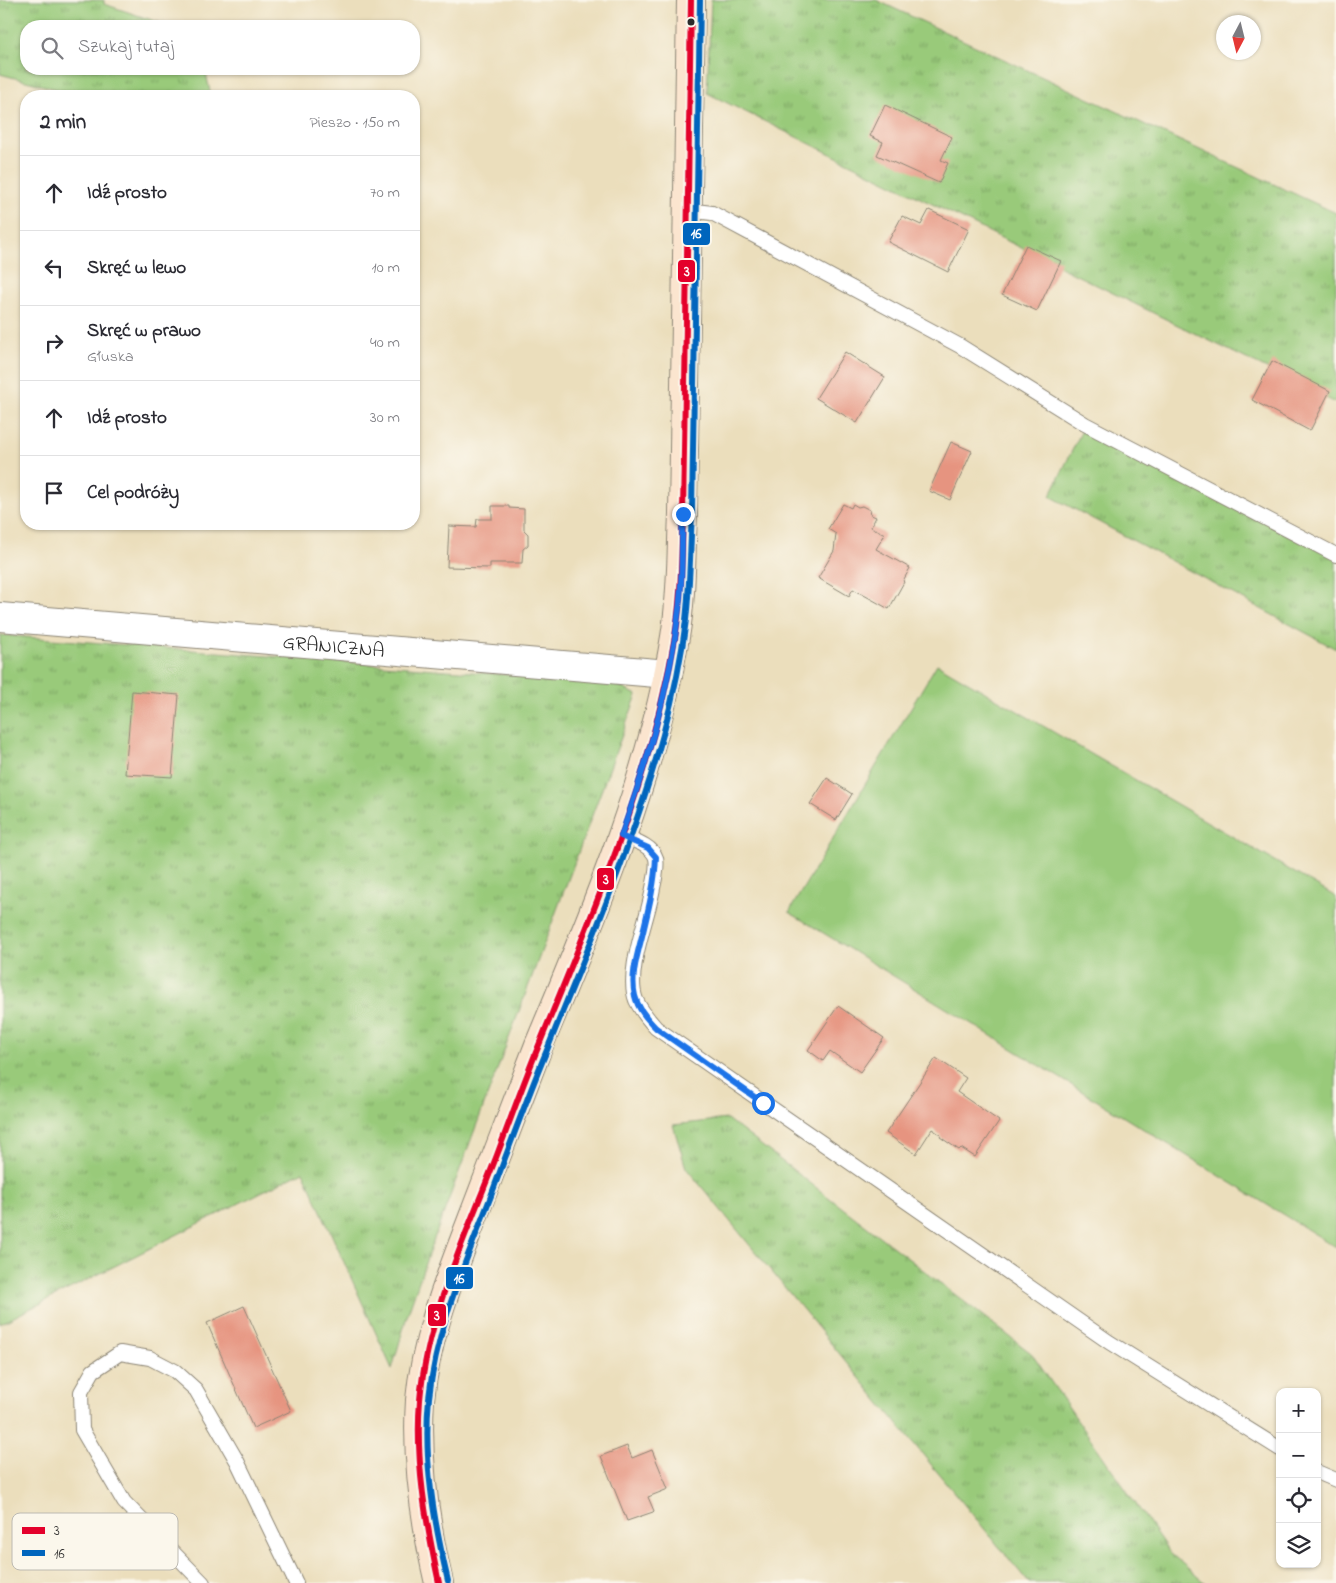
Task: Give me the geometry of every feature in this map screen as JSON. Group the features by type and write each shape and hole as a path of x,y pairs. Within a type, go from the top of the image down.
{"street":[{"path":"439,1583 426,1521 420,1453 420,1399 434,1330 460,1252 621,836 653,739 676,636 680,592 691,0"},
{"name":"GRANICZNA","path":"0,617 668,674"}],"lane":[{"path":"687,210 712,213 960,346 1085,424 1336,555"},
{"path":"621,836 648,848 656,857 656,873 652,897 636,959 633,980 636,998 643,1014 656,1028 1109,1342 1276,1447"},
{"path":"135,1513 124,1502 82,1430 81,1392 93,1371 120,1353 150,1358 175,1371 196,1390 237,1461 296,1583"},
{"path":"1321,1474 1336,1480"},
{"path":"178,1557 203,1583"}],"green space":[{"path":"0,0 104,0 104,4 152,20 20,20 20,75 206,75 210,90 60,90 0,74"},
{"path":"711,0 876,0 1336,213 1336,403 707,93"},
{"path":"1085,424 1336,555 1336,649 1050,496"},
{"path":"0,635 612,683 637,695 428,1255 407,1316 392,1369 303,1171 0,1324"},
{"path":"937,664 1336,897 1336,1247 789,912"},
{"path":"727,1119 1031,1353 1170,1553 1205,1583 1029,1583 686,1168 673,1125"}],"building":[{"path":"885,105 952,137 941,160 948,163 939,183 877,155 883,142 870,136"},
{"path":"929,210 969,229 948,272 888,242 902,216 921,225"},
{"path":"1026,245 1061,261 1037,311 1002,295"},
{"path":"845,352 885,377 857,423 816,398"},
{"path":"1272,361 1330,391 1310,431 1252,400"},
{"path":"951,442 972,451 950,500 929,491"},
{"path":"843,504 851,508 853,504 858,507 862,506 870,510 871,515 876,517 871,527 885,534 876,549 910,568 889,609 853,589 849,596 818,578 834,551 836,534 828,529"},
{"path":"492,506 509,506 509,508 524,509 524,530 528,534 528,545 523,549 522,563 490,563 490,568 447,567 449,526 476,527 477,519 492,519"},
{"path":"132,691 179,695 172,777 125,774"},
{"path":"827,778 852,794 836,820 810,804"},
{"path":"838,1006 884,1038 860,1072 830,1051 823,1061 808,1050"},
{"path":"936,1058 966,1078 957,1092 999,1121 975,1157 961,1148 959,1150 932,1129 916,1154 886,1133"},
{"path":"244,1306 291,1411 253,1428 207,1323"},
{"path":"627,1446 632,1458 652,1450 668,1489 648,1497 653,1512 627,1521 601,1456"}],"transit line":[{"name":"3","path":"439,1583 426,1515 419,1446 420,1400 431,1337 461,1245 533,1059 580,945 636,794 664,690 675,637 680,591 683,514 691,0"},
{"name":"16","path":"448,1581 434,1513 427,1444 429,1398 438,1346 453,1295 525,1104 618,873 646,792 663,735 682,649 688,594 692,514 700,0"}],"route":[{"path":"683,514 676,636 653,739 621,836 648,848 656,857 656,873 652,897 636,959 633,980 636,998 643,1014 656,1028 763,1103"}]}
